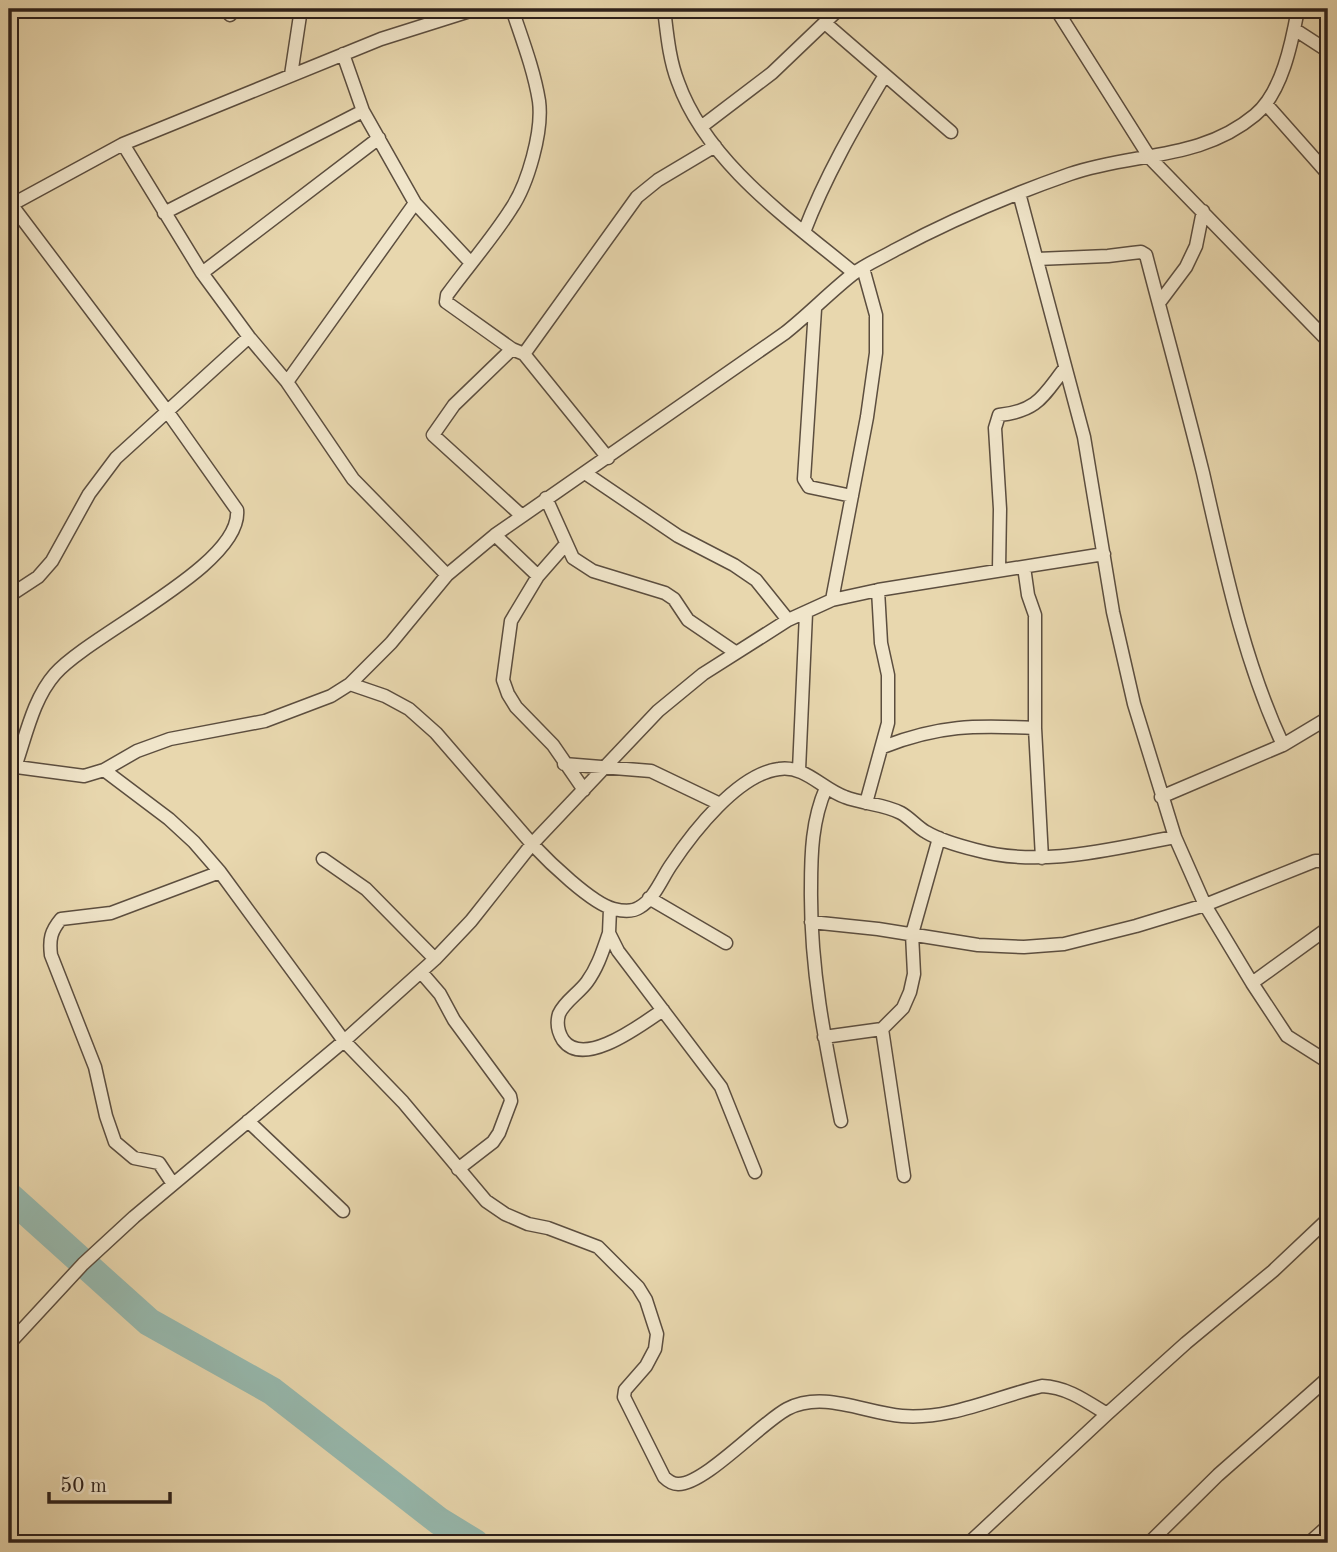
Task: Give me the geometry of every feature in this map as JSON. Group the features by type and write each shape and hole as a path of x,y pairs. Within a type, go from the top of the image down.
{"street":[{"path":"291,75 302,9"},
{"path":"477,9 381,39 123,144 10,205 167,411 236,510 235,528 207,564 83,648 53,675 39,697 12,766 84,776 104,770 137,751 170,739 265,720 331,696 350,684 391,643 447,575 495,535 608,458 815,309 859,271 955,219 1019,193 1100,165 1194,149 1234,130 1254,116 1266,104 1284,65 1298,9"},
{"path":"512,9 534,77 540,104 540,127 527,173 513,207 447,295 446,302 518,351 608,458"},
{"path":"664,9 669,50 678,83 701,127 727,163 804,232 859,271 876,315 876,353 867,417 832,600"},
{"path":"701,127 772,73 839,9"},
{"path":"1056,9 1150,158 1328,341"},
{"path":"825,23 951,132"},
{"path":"1294,29 1328,51"},
{"path":"342,54 363,111 415,202 471,262"},
{"path":"804,232 851,131 885,75"},
{"path":"1266,104 1328,174"},
{"path":"164,213 363,111"},
{"path":"202,274 379,138"},
{"path":"123,144 202,274 287,382 353,479 447,575"},
{"path":"522,516 433,435 454,405 518,351 637,197 658,180 715,146"},
{"path":"1019,193 1084,437 1113,612 1134,704 1175,837 1205,905 1287,1036 1328,1062"},
{"path":"287,382 415,202"},
{"path":"1159,303 1186,267 1196,246 1203,211"},
{"path":"1037,259 1141,252 1146,255 1241,627 1255,677 1283,745"},
{"path":"815,309 804,480 809,487 852,496"},
{"path":"9,596 38,577 52,561 83,504 116,458 249,337"},
{"path":"999,569 1000,509 996,419 999,415 1028,410 1037,403 1065,368"},
{"path":"585,473 678,536 734,565 756,580 788,620"},
{"path":"546,498 573,558 593,572 665,593 674,599 688,620 735,652"},
{"path":"495,535 538,576"},
{"path":"566,544 538,576 511,621 503,680 516,707 553,745 584,790"},
{"path":"9,1345 83,1264 173,1184 344,1041 435,959 471,921 531,844 658,711 703,674 788,620 832,600 999,569 1104,554"},
{"path":"1024,567 1028,594 1035,615 1035,728 1042,858"},
{"path":"866,803 888,723 889,694 881,643 878,590"},
{"path":"799,770 806,613"},
{"path":"350,684 385,696 409,709 436,733 531,844 568,880 610,909 639,909 720,804 750,778 783,768 799,770 844,797 902,813 926,832 939,838 1004,857 1042,858 1092,853 1175,837"},
{"path":"1161,797 1283,745 1328,718"},
{"path":"883,747 911,736 952,727 1035,728"},
{"path":"564,764 651,771 720,804"},
{"path":"104,770 169,819 194,842 220,872 344,1041 403,1102 486,1201 505,1214 528,1224 548,1228 598,1247 638,1287 646,1300 657,1335 655,1349 646,1366 625,1390 624,1397 664,1478 679,1485 690,1482 738,1449 787,1409 803,1404 846,1404 900,1416 925,1417 955,1412 1042,1386 1057,1387 1072,1393 1107,1414"},
{"path":"826,788 815,818 811,845 811,922 814,977 841,1121"},
{"path":"824,1037 882,1029 903,1008 914,974 912,934 939,838"},
{"path":"323,859 366,889 435,959"},
{"path":"811,922 978,945 1024,947 1063,944 1205,905 1315,861 1328,865"},
{"path":"173,1184 159,1163 134,1158 115,1142 95,1067 55,965 49,940 52,930 61,919 111,913 220,872"},
{"path":"649,898 726,943"},
{"path":"610,909 609,933 596,970 560,1013 558,1031 565,1043 578,1051 589,1050 623,1037 663,1010"},
{"path":"1252,983 1328,928"},
{"path":"609,933 625,962 721,1087 755,1172"},
{"path":"421,972 440,994 454,1020 511,1101 493,1142 458,1169"},
{"path":"882,1029 904,1176"},
{"path":"248,1121 343,1211"},
{"path":"969,1543 1107,1414 1186,1343 1273,1271 1328,1219"},
{"path":"1149,1543 1219,1475 1328,1378"},
{"path":"1309,1543 1328,1526"}],"waterway":[{"path":"9,1196 149,1322 272,1391 439,1521 475,1543"}]}
